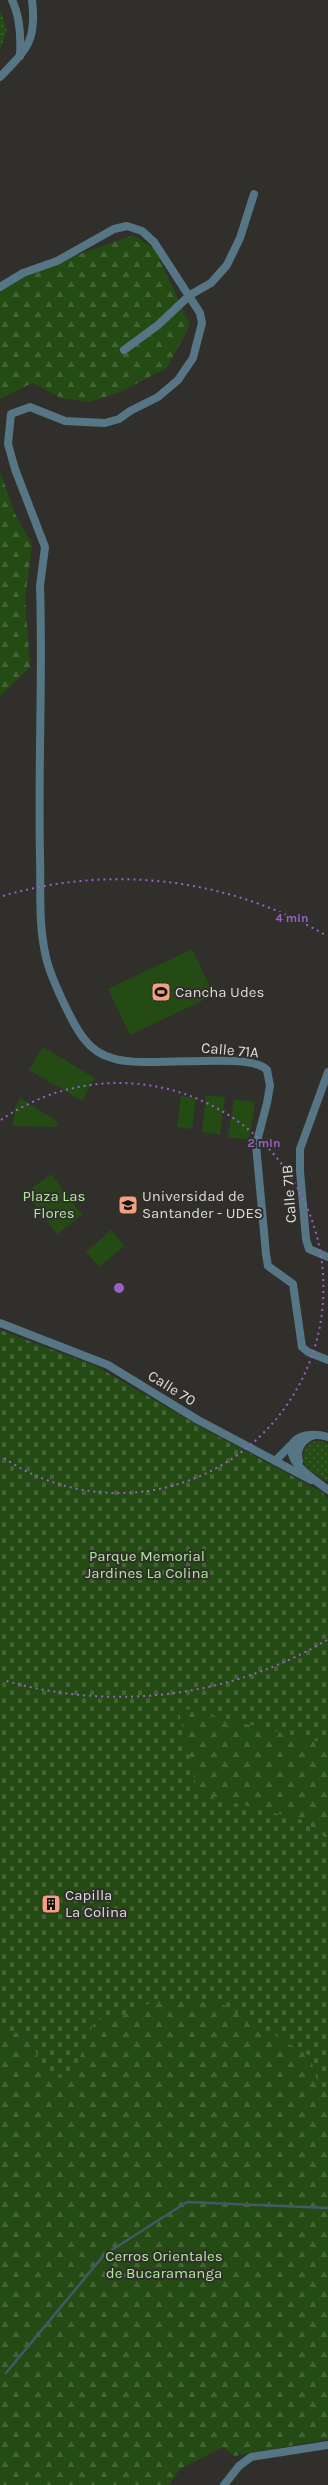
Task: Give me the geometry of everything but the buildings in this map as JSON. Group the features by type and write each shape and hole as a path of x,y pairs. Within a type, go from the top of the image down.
{"street":[{"path":"12,0 16,9 20,41 20,56"},
{"path":"0,77 26,50 32,33 32,0"},
{"path":"124,350 158,325 190,295 212,283 227,265 240,238 254,194"},
{"path":"0,287 24,273 57,261 114,229 127,226 142,232 154,242 171,271 190,295"},
{"name":"Calle 71A","path":"190,295 200,313 202,323 193,358 178,380 158,397 130,411 119,419 105,423 65,422 30,407 16,410 10,414 8,444 15,469 45,547 40,586 39,824 42,927 46,958 78,1031 84,1040 101,1054 125,1062 200,1061 254,1063 267,1070 270,1086 268,1103 256,1145 268,1266 274,1272 293,1284 302,1347 308,1352 328,1360"},
{"name":"Calle 71B","path":"328,1072 300,1148 300,1171 306,1239 309,1249 328,1257"},
{"name":"Calle 70","path":"0,1324 108,1365 198,1420 326,1488"},
{"path":"275,1461 298,1438 308,1433 324,1436"},
{"path":"304,1471 298,1458 298,1451 308,1438 324,1436"},
{"name":"Calle 70","path":"298,1438 293,1449 293,1455 304,1471 326,1488"},
{"path":"224,2485 239,2466 251,2457 328,2445"}],"green space":[{"path":"0,10 7,30 0,50"},
{"path":"133,235 155,249 190,325 167,368 118,393 89,402 61,398 32,383 0,399 0,290 38,269"},
{"path":"0,471 14,512 32,545 25,600 30,667 0,696"},
{"name":"Cancha Udes","path":"192,949 214,995 130,1035 108,989"},
{"path":"43,1047 95,1078 82,1101 29,1070"},
{"path":"206,1095 225,1097 220,1135 202,1132"},
{"path":"181,1096 196,1098 192,1129 177,1127"},
{"path":"20,1098 58,1122 56,1127 13,1126 15,1108"},
{"path":"234,1099 255,1102 249,1140 228,1137"},
{"name":"Plaza Las Flores","path":"51,1174 82,1215 57,1234 26,1193"},
{"path":"111,1230 124,1246 99,1267 86,1252"},
{"name":"Parque Memorial Jardines La Colina","path":"0,1330 96,1366 206,1430 322,1492 328,1499 328,1746 324,1743 178,1707 198,1794 303,1820 328,1840 328,2090 318,2084 310,2056 219,2002 157,2000 125,2015 95,2020 72,2076 58,2078 46,2070 42,2066 31,2041 23,2035 8,2030 0,2036"},
{"path":"316,1441 328,1443 328,1482 310,1470 304,1462 303,1457 307,1446"},
{"path":"178,1707 324,1743 328,1746 328,1840 303,1820 198,1794"},
{"name":"Cerros Orientales de Bucaramanga","path":"157,2000 219,2002 310,2056 318,2084 328,2090 328,2439 234,2456 223,2447 180,2469 169,2485 0,2485 0,2036 7,2030 23,2035 31,2041 42,2066 46,2070 58,2078 72,2076 95,2020 125,2015"}],"waterway":[{"path":"6,2373 104,2255 187,2202 328,2208"}],"place":[{"name":"Cancha Udes","path":"161,992"},
{"name":"Universidad de Santander - UDES","path":"128,1205"},
{"name":"Capilla La Colina","path":"51,1904"}]}
